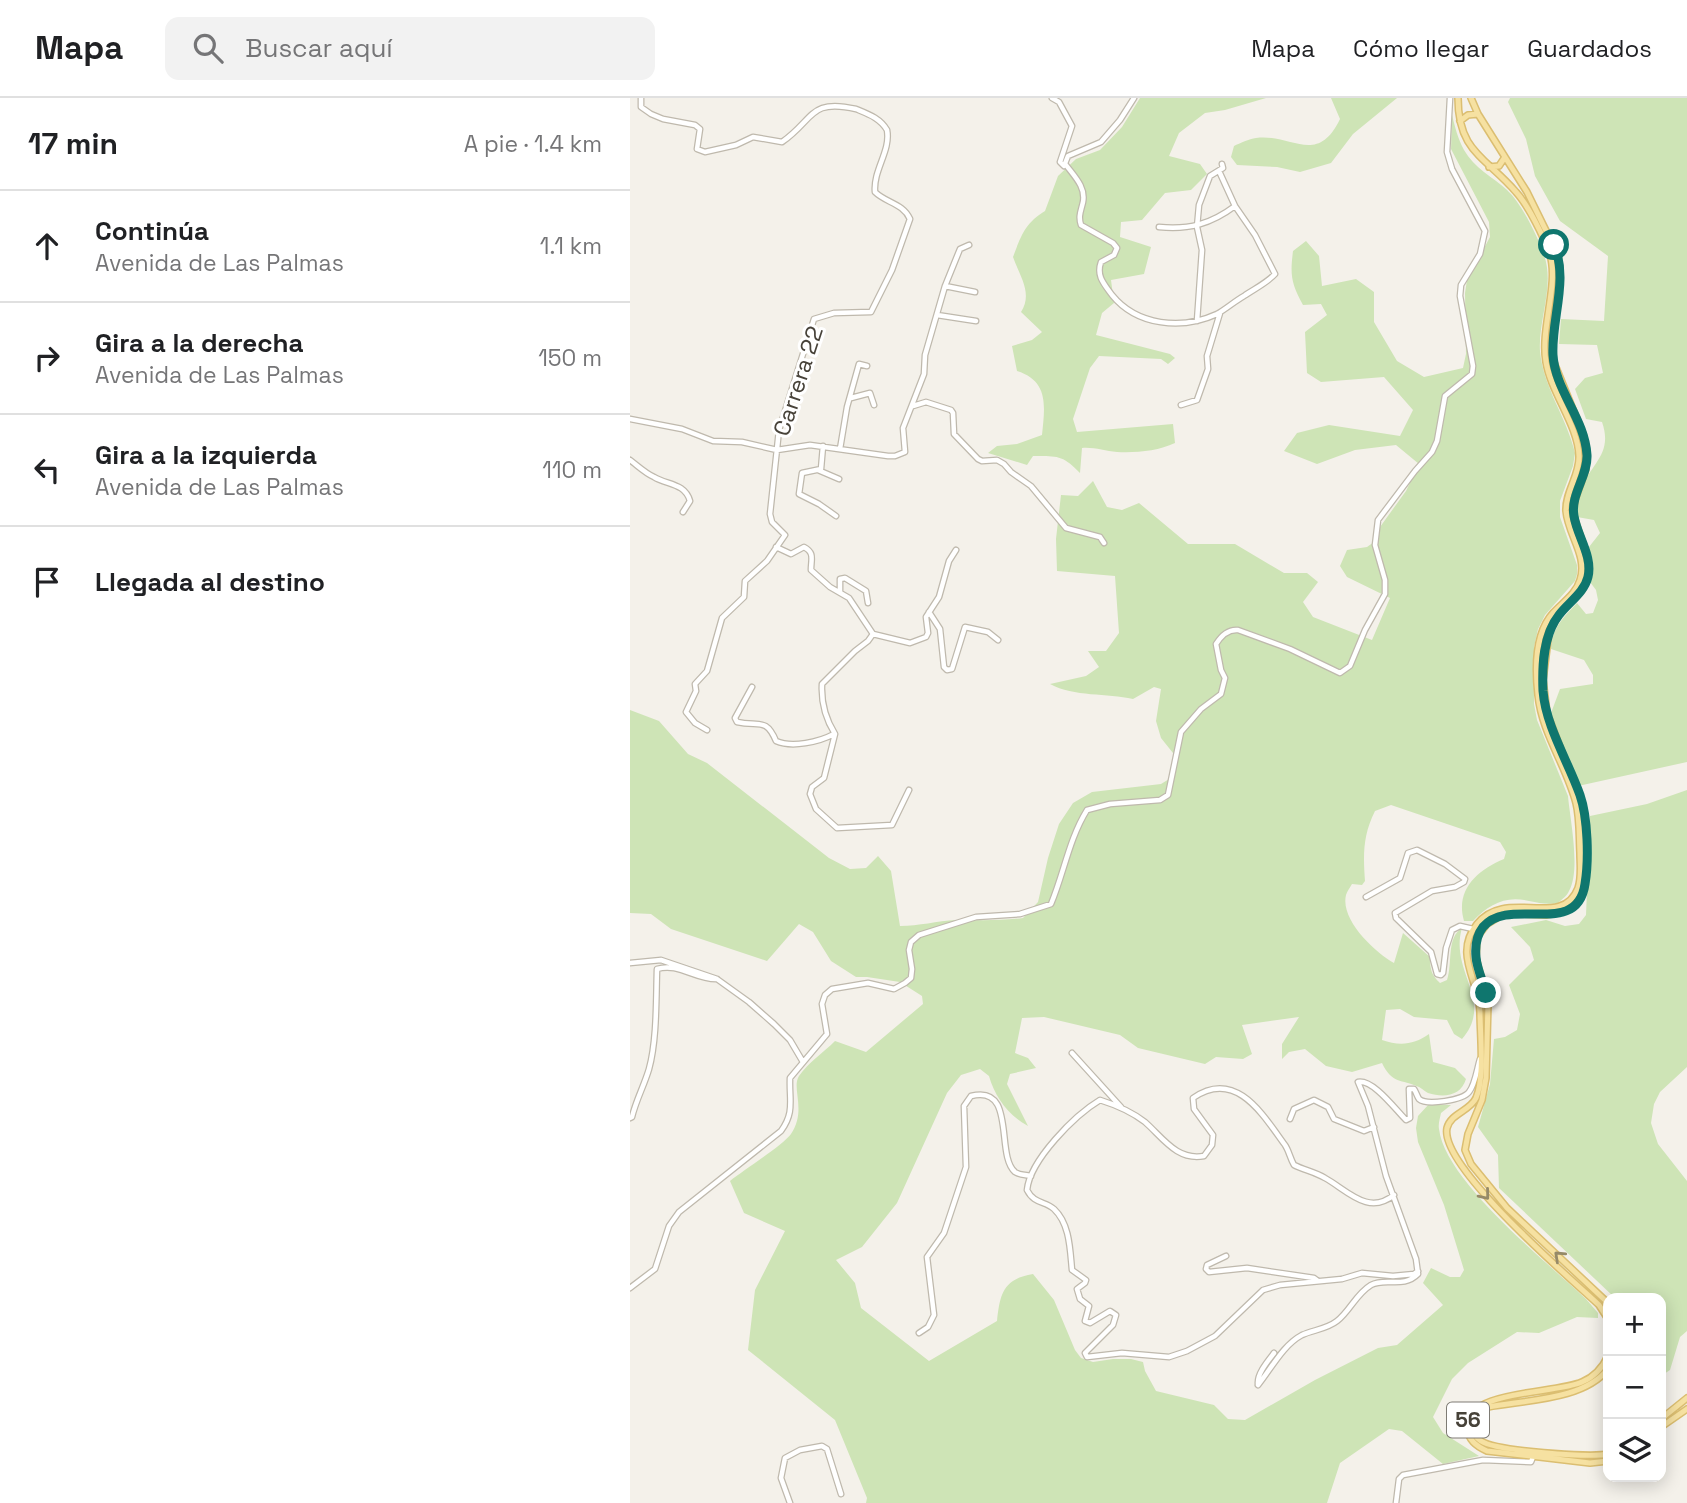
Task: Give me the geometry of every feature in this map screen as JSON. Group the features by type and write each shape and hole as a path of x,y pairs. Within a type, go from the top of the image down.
{"main road":[{"path":"1458,98 1461,121 1470,145 1520,197 1550,256 1545,361 1578,445 1578,470 1566,509 1581,555 1582,575 1577,587 1549,617 1542,629 1537,683 1542,718 1576,804 1580,874 1573,896 1559,906 1541,909 1511,906 1499,908 1483,917 1473,929 1466,945 1466,960 1479,999 1480,1059 1476,1097 1448,1126 1447,1135 1451,1146 1490,1201 1603,1311"},
{"path":"1471,98 1478,114 1527,192 1558,255 1560,275 1553,360 1583,434 1587,455 1586,469 1573,514 1587,557 1588,577 1582,590 1559,614 1549,632 1543,680 1547,713 1584,810 1586,878 1583,895 1566,910 1546,915 1505,914 1487,924 1477,937 1476,958 1488,1004 1488,1043 1484,1093 1465,1143 1468,1159 1496,1196 1603,1298"},
{"path":"1461,121 1468,115 1478,114"},
{"path":"1489,167 1499,166 1505,157"},
{"path":"1459,1114 1470,1117 1473,1124"},
{"path":"1451,1146 1458,1147 1465,1143"},
{"name":"56","path":"1603,1364 1596,1374 1575,1385 1493,1400 1472,1410 1467,1429 1476,1445 1487,1451 1590,1463 1603,1462"},
{"name":"56","path":"1603,1374 1596,1382 1573,1392 1488,1407 1477,1412 1473,1424 1478,1439 1498,1447 1588,1456 1603,1454"},
{"path":"1666,1415 1687,1398"},
{"path":"1666,1424 1687,1409"}],"street":[{"name":"Carrera 22","path":"640,98 641,107 651,114 695,125 700,129 697,145 701,152 736,145 753,136 782,142 818,104 828,100 838,101 882,122 888,134 887,145 876,172 875,192 904,209 910,219 905,238 871,312 834,313 814,319 779,430 770,514 772,522 784,532 776,548"},
{"path":"1052,98 1059,102 1072,126 1060,156 1062,165 1066,165 1084,190 1079,214 1081,225 1113,243 1116,248 1114,255 1101,262 1099,271 1101,280 1118,302 1129,311 1153,321 1197,322 1220,313 1275,274 1235,206 1219,171"},
{"path":"1066,165 1068,156 1101,142 1108,136 1135,98"},
{"path":"630,1288 655,1269 669,1226 679,1212 781,1131 787,1123 791,1113 790,1078 827,1034 822,1004 825,995 832,989 868,983 894,989 899,987 911,978 909,950 911,942 919,934 976,917 1020,914 1051,904 1065,869 1075,830 1087,810 1110,804 1160,800 1168,795 1181,732 1201,709 1221,694 1225,678 1216,644 1225,633 1233,629 1290,649 1340,673 1348,670 1365,630 1385,594 1385,580 1375,545 1378,520 1433,452 1445,396 1472,374 1473,366 1460,296 1461,285 1480,254 1485,231 1452,169 1447,152 1450,98"},
{"path":"1197,322 1202,250 1198,227 1199,205 1210,176 1223,168 1222,164"},
{"path":"1159,227 1198,227 1235,206"},
{"path":"630,419 682,429 713,441 742,442 777,450 810,445 888,456 905,452 903,428 924,374 925,355 945,286 960,249 969,245"},
{"path":"945,286 975,292"},
{"path":"1181,405 1197,400 1208,369 1207,356 1220,313"},
{"path":"937,315 976,321"},
{"path":"840,449 859,364 867,366"},
{"path":"850,398 870,393 874,405"},
{"path":"912,407 926,402 951,410 954,434 978,459 997,460 1004,464 1031,486 1066,528 1100,537 1104,543"},
{"path":"818,470 821,467 823,446"},
{"path":"630,460 655,478 678,486 687,493 690,501 683,512"},
{"path":"836,516 799,494 802,473 818,470 839,479"},
{"path":"707,730 695,723 686,712 696,689 695,684 707,671 722,618 741,602 745,581 767,561 776,548 791,554 804,547 811,551 811,570 852,602 873,634 915,643 927,635 926,619 941,592 948,561 956,550"},
{"path":"840,593 840,579 845,578 866,591 868,603"},
{"path":"929,612 940,629 944,667 947,670 952,669 965,627 988,632 998,640"},
{"path":"873,634 868,642 822,684 821,700 829,725 835,734 824,778 812,788 810,794 817,809 836,828 892,825 909,790"},
{"path":"752,687 735,718 737,722 770,727 776,741 782,744 804,742 835,734"},
{"path":"1366,897 1400,878 1408,853 1417,850 1446,863 1465,878 1464,882 1455,887 1432,891 1395,913 1396,918 1431,952 1438,975 1443,972 1452,930 1460,926 1473,929"},
{"path":"630,963 661,960 718,979 774,1024 790,1041 803,1062"},
{"path":"630,1118 650,1068 657,970 673,967 709,980 718,979"},
{"path":"1072,1054 1122,1108"},
{"path":"1274,1353 1263,1367 1257,1384 1291,1343 1303,1335 1337,1322 1372,1285 1394,1284 1411,1280 1418,1275 1416,1259 1386,1176 1368,1107 1358,1087 1359,1081 1365,1082 1384,1096 1406,1120 1410,1118 1409,1089 1414,1089 1419,1099 1425,1101 1463,1097 1471,1090 1480,1059"},
{"path":"1394,1195 1380,1205 1374,1204 1346,1194 1328,1179 1294,1165 1287,1148 1262,1111 1247,1098 1231,1091 1206,1090 1193,1098 1194,1109 1209,1127 1214,1139 1204,1156 1190,1157 1175,1150 1144,1122 1122,1108 1100,1100 1047,1146 1027,1184 1028,1194 1038,1203 1052,1207 1066,1230 1072,1270 1086,1280 1077,1289 1080,1299 1089,1306 1085,1321 1090,1323 1110,1311 1116,1315 1112,1325 1085,1353 1087,1357 1122,1353 1159,1358 1179,1354 1215,1336 1263,1290 1342,1279 1362,1273 1393,1276 1414,1274 1418,1270"},
{"path":"919,1333 929,1327 933,1317 927,1257 944,1233 966,1167 964,1106 971,1096 981,1094 996,1103 1002,1117 1010,1165 1016,1173 1031,1176"},
{"path":"1290,1119 1294,1109 1314,1101 1328,1107 1334,1119 1364,1130 1374,1127"},
{"path":"1226,1256 1207,1265 1206,1269 1209,1272 1226,1272 1259,1269 1314,1278 1319,1282"},
{"path":"790,1503 781,1478 785,1458 800,1450 822,1446 827,1449 841,1494"},
{"path":"1396,1503 1399,1479 1404,1475 1483,1460 1531,1462 1533,1457"}],"green space":[{"path":"1140,98 1266,98 1205,113 1179,133 1169,156 1200,164 1207,174 1191,190 1165,193 1142,220 1121,222 1120,237 1151,247 1144,274 1111,280 1114,303 1102,313 1096,335 1170,354 1175,358 1168,364 1161,359 1099,356 1090,368 1073,419 1077,432 1173,424 1175,443 1154,450 1132,452 1082,448 1080,473 1059,458 1033,456 1027,465 988,453 997,446 1017,444 1042,435 1043,396 1035,381 1017,371 1012,346 1032,340 1042,332 1021,312 1026,292 1013,257 1024,231 1045,211 1058,176 1076,159 1100,150 1122,127"},
{"path":"1331,98 1397,98 1353,134 1331,163 1300,172 1277,167 1237,165 1231,157 1234,146 1256,138 1302,145 1322,142 1340,119"},
{"path":"1510,98 1687,98 1687,762 1578,786 1551,713 1560,689 1593,684 1593,675 1584,660 1551,649 1556,629 1577,603 1586,614 1593,613 1598,600 1596,590 1590,582 1592,570 1589,547 1600,533 1594,520 1577,517 1577,513 1581,489 1603,450 1605,433 1602,422 1586,419 1575,389 1585,378 1603,373 1597,345 1559,344 1561,319 1604,321 1608,256 1560,221 1535,176 1526,139 1508,102"},
{"path":"1452,115 1464,150 1478,167 1513,196 1529,221 1544,255 1548,279 1540,339 1542,364 1575,453 1560,501 1560,517 1577,565 1577,574 1575,581 1545,615 1534,647 1534,704 1537,720 1568,796 1574,871 1568,893 1554,904 1521,899 1505,900 1485,910 1473,921 1464,921 1463,900 1470,882 1485,869 1504,859 1506,852 1500,842 1391,805 1375,811 1365,845 1365,881 1362,885 1352,884 1347,892 1348,915 1369,943 1394,963 1403,933 1430,957 1432,971 1440,983 1447,980 1452,944 1457,932 1462,928 1461,958 1474,1012 1471,1025 1462,1039 1454,1034 1447,1020 1414,1017 1400,1009 1386,1010 1382,1040 1406,1043 1429,1034 1433,1062 1455,1068 1466,1079 1460,1089 1446,1095 1428,1093 1393,1078 1382,1063 1352,1072 1326,1066 1305,1049 1289,1052 1282,1059 1282,1044 1299,1017 1242,1025 1252,1054 1243,1059 1216,1057 1205,1064 1138,1048 1120,1035 1044,1017 1022,1018 1015,1053 1028,1058 1036,1068 1010,1074 1007,1084 1028,1126 1003,1105 989,1076 980,1069 961,1075 947,1093 897,1203 862,1247 836,1260 855,1283 861,1308 929,1361 997,1321 1005,1289 1015,1280 1033,1274 1054,1300 1081,1358 1093,1362 1131,1359 1143,1362 1156,1391 1214,1405 1228,1419 1245,1420 1378,1348 1397,1345 1443,1305 1423,1283 1431,1268 1450,1277 1460,1277 1464,1270 1444,1205 1418,1142 1416,1128 1418,1116 1429,1104 1451,1105 1441,1113 1439,1127 1445,1150 1459,1172 1500,1220 1586,1299 1598,1313 1598,1318 1577,1317 1539,1333 1517,1332 1468,1363 1452,1379 1433,1417 1443,1433 1479,1456 1443,1464 1402,1431 1389,1429 1340,1463 1327,1503 866,1503 867,1498 835,1420 748,1350 755,1290 785,1231 744,1213 730,1181 791,1134 798,1116 797,1081 811,1062 835,1041 866,1052 923,1004 922,996 900,982 856,977 831,961 813,932 799,924 767,961 671,929 651,914 630,913 630,710 659,721 688,754 707,763 829,858 850,869 866,868 878,856 891,871 900,926 956,920 1023,918 1038,902 1059,824 1073,803 1092,792 1161,784 1174,776 1173,753 1161,738 1156,721 1161,689 1154,687 1133,699 1069,691 1050,684 1086,676 1099,667 1088,651 1106,651 1119,633 1115,576 1057,571 1056,539 1061,495 1078,496 1093,481 1107,507 1122,510 1139,503 1188,544 1235,544 1284,573 1307,573 1318,582 1303,602 1313,617 1372,640 1390,598 1347,577 1340,566 1347,550 1367,547 1374,542 1380,527 1406,491 1419,464 1396,445 1355,450 1317,464 1284,451 1297,433 1329,425 1400,436 1413,410 1384,377 1321,382 1307,373 1305,332 1327,315 1321,304 1303,305 1292,279 1293,251 1306,241 1319,256 1322,286 1356,279 1374,292 1374,322 1397,361 1424,377 1463,368 1466,354 1467,280 1490,237 1489,222 1451,149"},
{"path":"1687,790 1687,1067 1660,1092 1654,1104 1651,1123 1658,1144 1687,1181 1687,1331 1680,1337 1670,1370 1666,1373 1666,1293 1610,1293 1499,1188 1498,1155 1478,1127 1490,1084 1494,1039 1505,1037 1517,1030 1520,1014 1509,985 1534,960 1530,947 1511,927 1546,920 1565,926 1579,924 1586,915 1590,816 1647,804"}],"route":[{"path":"1486,993 1476,958 1477,937 1482,929 1493,919 1505,914 1555,915 1566,910 1583,895 1586,878 1584,810 1547,713 1543,690 1549,632 1559,614 1582,590 1588,577 1585,550 1573,514 1586,469 1587,455 1583,434 1553,360 1560,275 1554,245"}]}
